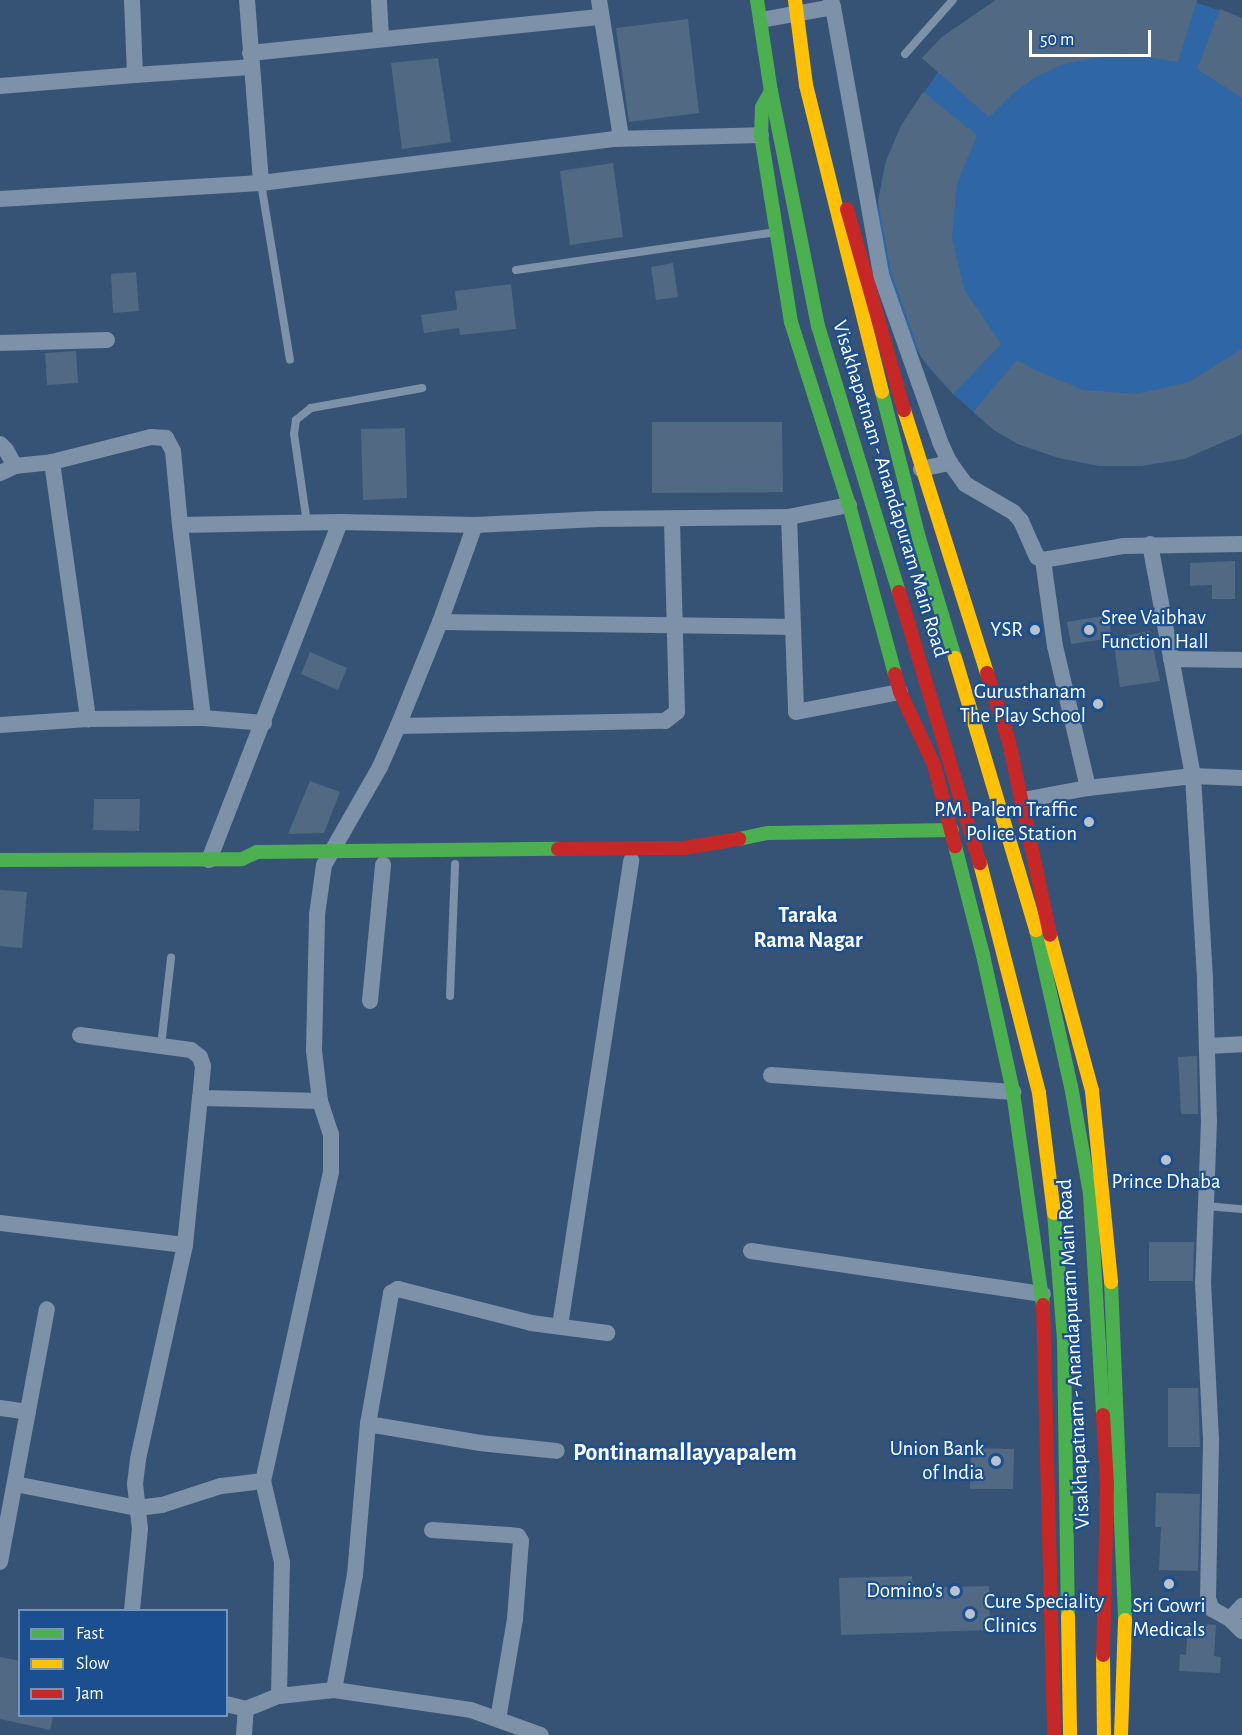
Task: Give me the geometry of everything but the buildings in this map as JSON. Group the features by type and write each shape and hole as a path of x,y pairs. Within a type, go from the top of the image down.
{"street":[{"path":"132,0 135,75"},
{"path":"248,0 261,183"},
{"path":"379,0 381,39"},
{"name":"Visakhapatnam - Anandapuram Main Road","path":"757,0 771,91 818,326 972,830 1039,1093 1054,1208 1064,1341 1070,1735"},
{"path":"761,20 796,6 832,4 875,253 936,431 950,463 965,484 1013,512 1021,521 1037,557 1043,560 1150,544 1242,544"},
{"name":"Visakhapatnam - Anandapuram Main Road","path":"796,6 806,85 826,179 919,538 1039,940 1090,1194 1107,1484 1103,1635 1104,1735"},
{"path":"0,86 135,75 251,60 600,8 621,138"},
{"path":"806,85 823,120 921,469 1002,719 1023,800 1055,956 1092,1091 1106,1218 1115,1354 1125,1620 1121,1735"},
{"path":"771,91 762,107 761,135 791,322 849,505 900,692 934,765 954,837 1013,1092 1043,1294 1054,1735"},
{"path":"0,199 261,183 621,138 761,135"},
{"path":"0,343 107,340"},
{"path":"0,444 6,450 7,469 52,462 151,437 166,438 173,451 203,718"},
{"path":"52,462 88,719"},
{"path":"921,469 950,463"},
{"path":"180,525 340,522 475,525 789,517 849,505"},
{"path":"789,517 796,712 900,692"},
{"path":"398,726 665,721 677,712 672,519"},
{"path":"209,860 340,522"},
{"path":"279,1696 282,1562 263,1480 331,1172 331,1134 320,1101 314,1051 317,915 327,858 380,767 440,622 475,525"},
{"path":"1150,544 1193,776 1209,1120 1203,1304 1211,1442 1208,1599 1212,1609 1236,1625 1242,1606"},
{"path":"1043,560 1055,646 1088,788"},
{"path":"440,622 792,627"},
{"path":"1171,658 1242,660"},
{"path":"0,725 88,719 203,718 264,723"},
{"path":"1023,800 1088,788 1193,776 1242,778"},
{"path":"327,858 684,848 706,846 768,833 954,837"},
{"path":"732,855 768,848 954,837"},
{"path":"0,860 242,859 257,852 383,865 713,858"},
{"path":"560,1326 631,860"},
{"path":"370,1001 383,865"},
{"path":"80,1035 191,1050 200,1057 203,1066 185,1245 138,1459 135,1484 140,1529 132,1609"},
{"path":"1207,1046 1242,1044"},
{"path":"771,1075 1013,1092"},
{"path":"200,1098 320,1101"},
{"path":"0,1223 185,1245"},
{"path":"751,1251 1043,1294"},
{"path":"334,1690 356,1575 368,1424 391,1293 398,1289 531,1323 607,1333"},
{"path":"0,1562 3,1529 15,1484 47,1309"},
{"path":"0,1407 28,1412"},
{"path":"368,1424 480,1443 557,1451"},
{"path":"15,1484 137,1508 162,1505 221,1486 263,1480"},
{"path":"432,1530 518,1536 521,1541 515,1619 498,1720"},
{"path":"228,1704 246,1708 279,1696 334,1690 471,1710 541,1735"},
{"path":"244,1735 246,1708"}],"lane":[{"path":"905,54 953,0"},
{"path":"261,183 290,360"},
{"path":"516,270 777,231"},
{"path":"306,523 294,434 296,420 303,412 311,408 422,388"},
{"path":"450,996 455,864"},
{"path":"160,1046 171,958"},
{"path":"1206,1206 1242,1209"}],"shaded area":[{"path":"996,0 1197,0 1197,3 1242,18 1242,434 1184,459 1141,466 1100,466 1059,458 1018,444 994,430 953,394 928,367 901,326 879,245 878,202 886,161 901,126 938,72 922,58 942,37"}],"traffic: fast":[{"path":"757,0 771,91 818,326 899,592"},
{"path":"771,91 762,107 761,135 791,322 849,505 895,674"},
{"path":"882,392 919,538 955,658"},
{"path":"739,839 768,833 952,830"},
{"path":"955,846 983,955 1013,1092 1043,1305"},
{"path":"0,860 242,859 257,852 558,849"},
{"path":"1036,930 1071,1086 1090,1194 1103,1415"},
{"path":"1054,1213 1064,1340 1068,1616"},
{"path":"1111,1282 1125,1620"}],"traffic: slow":[{"path":"795,0 806,85 882,392"},
{"path":"904,410 987,673"},
{"path":"955,658 1036,930"},
{"path":"980,863 1039,1093 1054,1213"},
{"path":"1050,935 1092,1091 1111,1282"},
{"path":"1068,1616 1070,1735"},
{"path":"1121,1735 1125,1620"},
{"path":"1103,1655 1104,1735"}],"traffic: jam":[{"path":"847,209 904,410"},
{"path":"899,592 980,863"},
{"path":"987,673 1009,742 1050,935"},
{"path":"895,674 900,692 934,765 955,846"},
{"path":"558,849 684,848 739,839"},
{"path":"1043,1305 1054,1735"},
{"path":"1103,1415 1107,1484 1103,1655"}],"place":[{"name":"YSR","path":"1035,630"},
{"name":"Sree Vaibhav Function Hall","path":"1089,630"},
{"name":"Gurusthanam The Play School","path":"1098,704"},
{"name":"P.M. Palem Traffic Police Station","path":"1089,822"},
{"name":"Prince Dhaba","path":"1166,1160"},
{"name":"Union Bank of India","path":"996,1461"},
{"name":"Sri Gowri Medicals","path":"1169,1584"},
{"name":"Domino's","path":"955,1591"},
{"name":"Cure Speciality Clinics","path":"970,1614"}],"district":[{"name":"Taraka Rama Nagar","path":"808,928"},
{"name":"Pontinamallayyapalem","path":"685,1454"}]}
